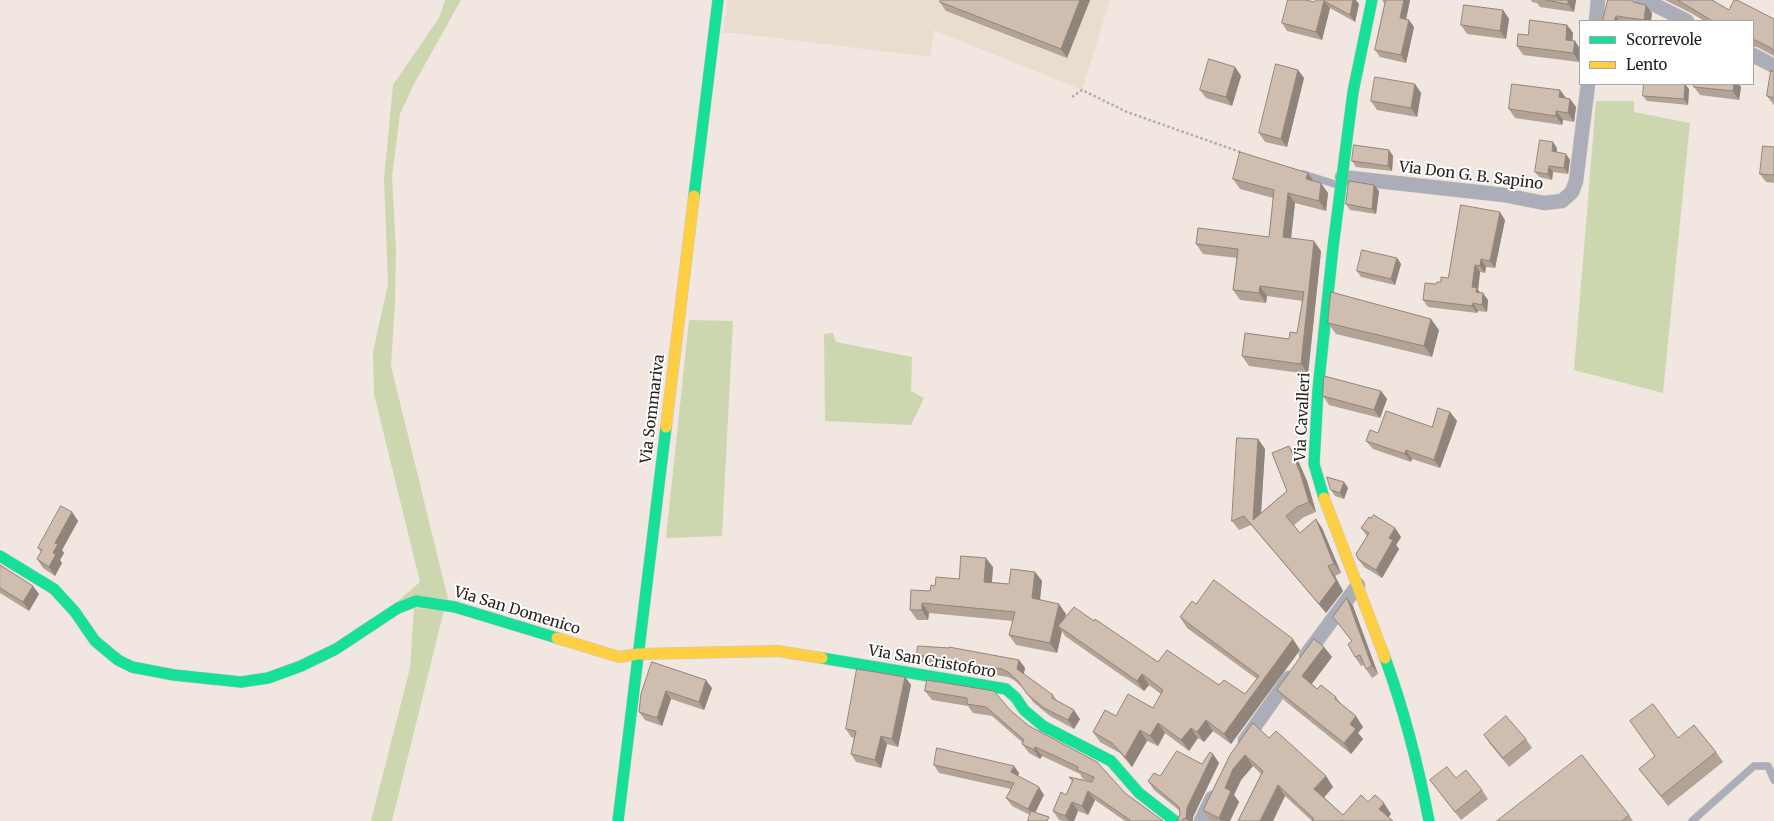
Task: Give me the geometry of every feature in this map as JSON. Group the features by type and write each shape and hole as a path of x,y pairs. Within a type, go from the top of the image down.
{"street":[{"name":"Via Sommariva","path":"618,821 718,0"},
{"name":"Via Cavalleri","path":"1372,0 1353,92 1318,390 1314,464 1325,503 1358,585 1401,702 1417,760 1428,821"},
{"path":"1596,20 1598,0"},
{"path":"1641,0 1685,20"},
{"path":"1754,56 1774,66"},
{"name":"Via Don G. B. Sapino","path":"1342,181 1504,195 1544,203 1562,202 1572,192 1576,181 1588,85"},
{"name":"Via San Domenico","path":"0,556 54,589 75,612 95,641 118,660 132,667 174,675 241,682 268,678 301,666 336,648 398,608 416,602 456,607 619,657 638,654"},
{"path":"1235,754 1358,585"},
{"name":"Via San Cristoforo","path":"638,654 778,652 1006,689 1016,698 1024,710 1043,726 1111,761 1139,793 1175,821"},
{"path":"1201,821 1218,787"}],"lane":[{"path":"1294,171 1342,181"},
{"path":"1692,821 1754,766 1768,766 1774,780"}],"path":[{"path":"1072,97 1082,90 1126,112 1247,155"}],"shaded area":[{"path":"728,0 1110,0 1082,90 934,30 930,57 723,33"}],"green space":[{"path":"445,0 461,0 414,84 400,114 392,176 396,251 391,366 448,599 383,614 420,582 374,394 373,352 388,284 384,179 393,85 439,18"},
{"path":"1596,101 1634,101 1634,112 1690,123 1663,393 1574,370"},
{"path":"689,320 733,321 722,536 666,538"},
{"path":"833,333 836,342 912,357 911,391 924,398 911,425 825,421 824,334"},
{"path":"414,608 444,610 392,821 371,821 410,668"}],"building":[{"path":"941,0 1080,0 1061,49 940,2"},
{"path":"1288,0 1314,2 1316,0 1353,0 1350,15 1324,1 1316,32 1282,23"},
{"path":"1386,0 1404,0 1400,18 1409,20 1401,55 1375,50"},
{"path":"1546,0 1568,0 1568,4"},
{"path":"1608,0 1632,0 1633,2 1646,5 1644,20 1616,16 1614,20 1602,20"},
{"path":"1678,0 1712,0 1729,10 1734,0 1737,0 1774,19 1774,52 1771,48 1754,40 1754,20 1711,20"},
{"path":"1464,5 1503,10 1500,31 1461,25"},
{"path":"1530,20 1567,25 1566,40 1575,41 1573,53 1517,46 1518,34 1528,35"},
{"path":"1209,59 1235,67 1226,97 1200,90"},
{"path":"1276,64 1298,70 1281,139 1259,133"},
{"path":"1771,71 1774,71 1774,98 1767,96"},
{"path":"1375,77 1415,84 1411,108 1371,101"},
{"path":"1512,84 1560,90 1559,97 1570,99 1568,113 1556,111 1556,116 1509,109"},
{"path":"1644,85 1685,85 1684,99 1643,96"},
{"path":"1694,85 1734,85 1733,91 1694,87"},
{"path":"1540,140 1553,142 1552,151 1566,154 1564,168 1549,166 1548,174 1535,172"},
{"path":"1354,145 1389,150 1388,166 1352,161"},
{"path":"1763,146 1774,147 1774,175 1760,174"},
{"path":"1240,152 1308,173 1306,179 1321,183 1319,201 1288,193 1283,237 1314,241 1301,364 1242,356 1245,333 1289,339 1290,332 1297,333 1304,292 1260,286 1259,293 1233,290 1238,249 1196,244 1198,228 1269,237 1274,190 1233,179"},
{"path":"1349,181 1374,185 1372,209 1346,204"},
{"path":"1461,205 1500,212 1490,261 1481,259 1480,266 1475,265 1472,287 1477,288 1476,292 1483,293 1482,305 1473,303 1472,306 1423,300 1425,283 1436,284 1441,282 1441,277 1448,278"},
{"path":"1362,250 1397,258 1391,279 1357,271"},
{"path":"1331,292 1431,319 1424,346 1328,323"},
{"path":"1324,376 1381,391 1374,410 1323,396"},
{"path":"1438,408 1450,412 1434,460 1406,450 1405,454 1366,441 1370,430 1378,433 1386,411 1432,427"},
{"path":"1237,438 1258,439 1253,520 1287,491 1272,453 1289,446 1300,472 1309,502 1297,507 1286,516 1300,533 1316,519 1334,564 1328,566 1336,581 1319,604 1244,516 1232,521"},
{"path":"1327,477 1344,482 1340,493 1331,490"},
{"path":"61,506 72,512 55,543 58,544 53,553 56,554 49,567 37,559 42,550 38,548"},
{"path":"1374,515 1395,528 1389,538 1393,540 1376,570 1358,559 1356,554 1369,533 1361,528 1369,517 1371,518"},
{"path":"961,556 986,558 984,582 1009,584 1011,569 1035,572 1032,598 1059,604 1050,643 1009,635 1015,612 922,603 922,610 910,610 911,590 930,591 931,585 935,586 936,577 959,579"},
{"path":"0,565 33,586 23,602 0,588"},
{"path":"1214,580 1293,639 1224,734 1206,720 1197,732 1191,728 1181,740 1158,723 1150,736 1140,730 1125,757 1112,743 1093,732 1105,710 1116,716 1128,694 1153,708 1163,690 1142,674 1137,681 1058,626 1074,607 1158,662 1167,650 1219,685 1224,680 1245,694 1259,676 1180,617 1192,601 1196,604"},
{"path":"1347,598 1372,666 1366,669 1360,655 1355,657 1348,644 1352,641 1333,617"},
{"path":"1314,639 1324,647 1302,676 1317,689 1321,685 1356,716 1350,724 1356,729 1344,743 1277,690"},
{"path":"918,646 949,647 1019,660 1017,669 1053,695 1052,698 1074,710 1068,720 1044,708 1027,694 1018,681 1002,669 917,655"},
{"path":"652,662 706,680 699,702 666,691 657,718 639,712 641,694"},
{"path":"857,669 905,677 892,739 881,736 875,760 851,754 856,731 846,729"},
{"path":"927,680 994,691 1010,710 1029,726 1097,762 1125,793 1163,821 1129,821 1088,791 1082,806 1072,802 1065,816 1053,811 1061,792 1066,795 1073,780 1069,777 1092,782 1094,777 1077,770 1078,767 1053,755 1035,747 1034,750 1022,744 1024,740 986,707 967,704 967,698 925,691"},
{"path":"1653,704 1678,738 1694,725 1716,752 1661,796 1639,769 1655,756 1630,721"},
{"path":"1506,716 1526,739 1503,758 1484,735"},
{"path":"1253,723 1269,738 1276,731 1326,776 1314,789 1343,815 1361,795 1368,802 1375,795 1384,803 1379,809 1393,821 1312,821 1314,819 1278,785 1260,821 1238,821 1263,771 1245,755 1233,769 1225,788 1231,791 1219,818 1203,810 1230,755"},
{"path":"937,748 1014,766 1011,772 1039,787 1028,809 1006,798 1014,783 934,765"},
{"path":"1177,751 1202,764 1210,752 1213,754 1187,808 1186,818 1182,821 1176,821 1180,814 1179,807 1148,781 1154,773 1160,776"},
{"path":"1582,755 1629,815 1622,821 1497,821"},
{"path":"1447,767 1456,778 1466,770 1482,790 1455,812 1430,780"},
{"path":"1031,811 1049,817 1047,821 1028,821"}],"traffic: fast":[{"path":"694,196 718,0"},
{"path":"1324,498 1314,464 1318,390 1333,247 1353,92 1372,0"},
{"path":"618,821 666,427"},
{"path":"0,556 54,589 75,612 95,641 118,660 132,667 174,675 241,682 268,678 301,666 336,649 398,608 416,601 455,607 557,638"},
{"path":"822,658 1006,689 1016,698 1024,710 1043,726 1111,761 1139,793 1175,821"},
{"path":"1385,658 1410,739 1429,821"}],"traffic: slow":[{"path":"666,427 694,196"},
{"path":"1324,498 1385,658"},
{"path":"557,638 619,657 638,654 778,651 822,658"}]}
